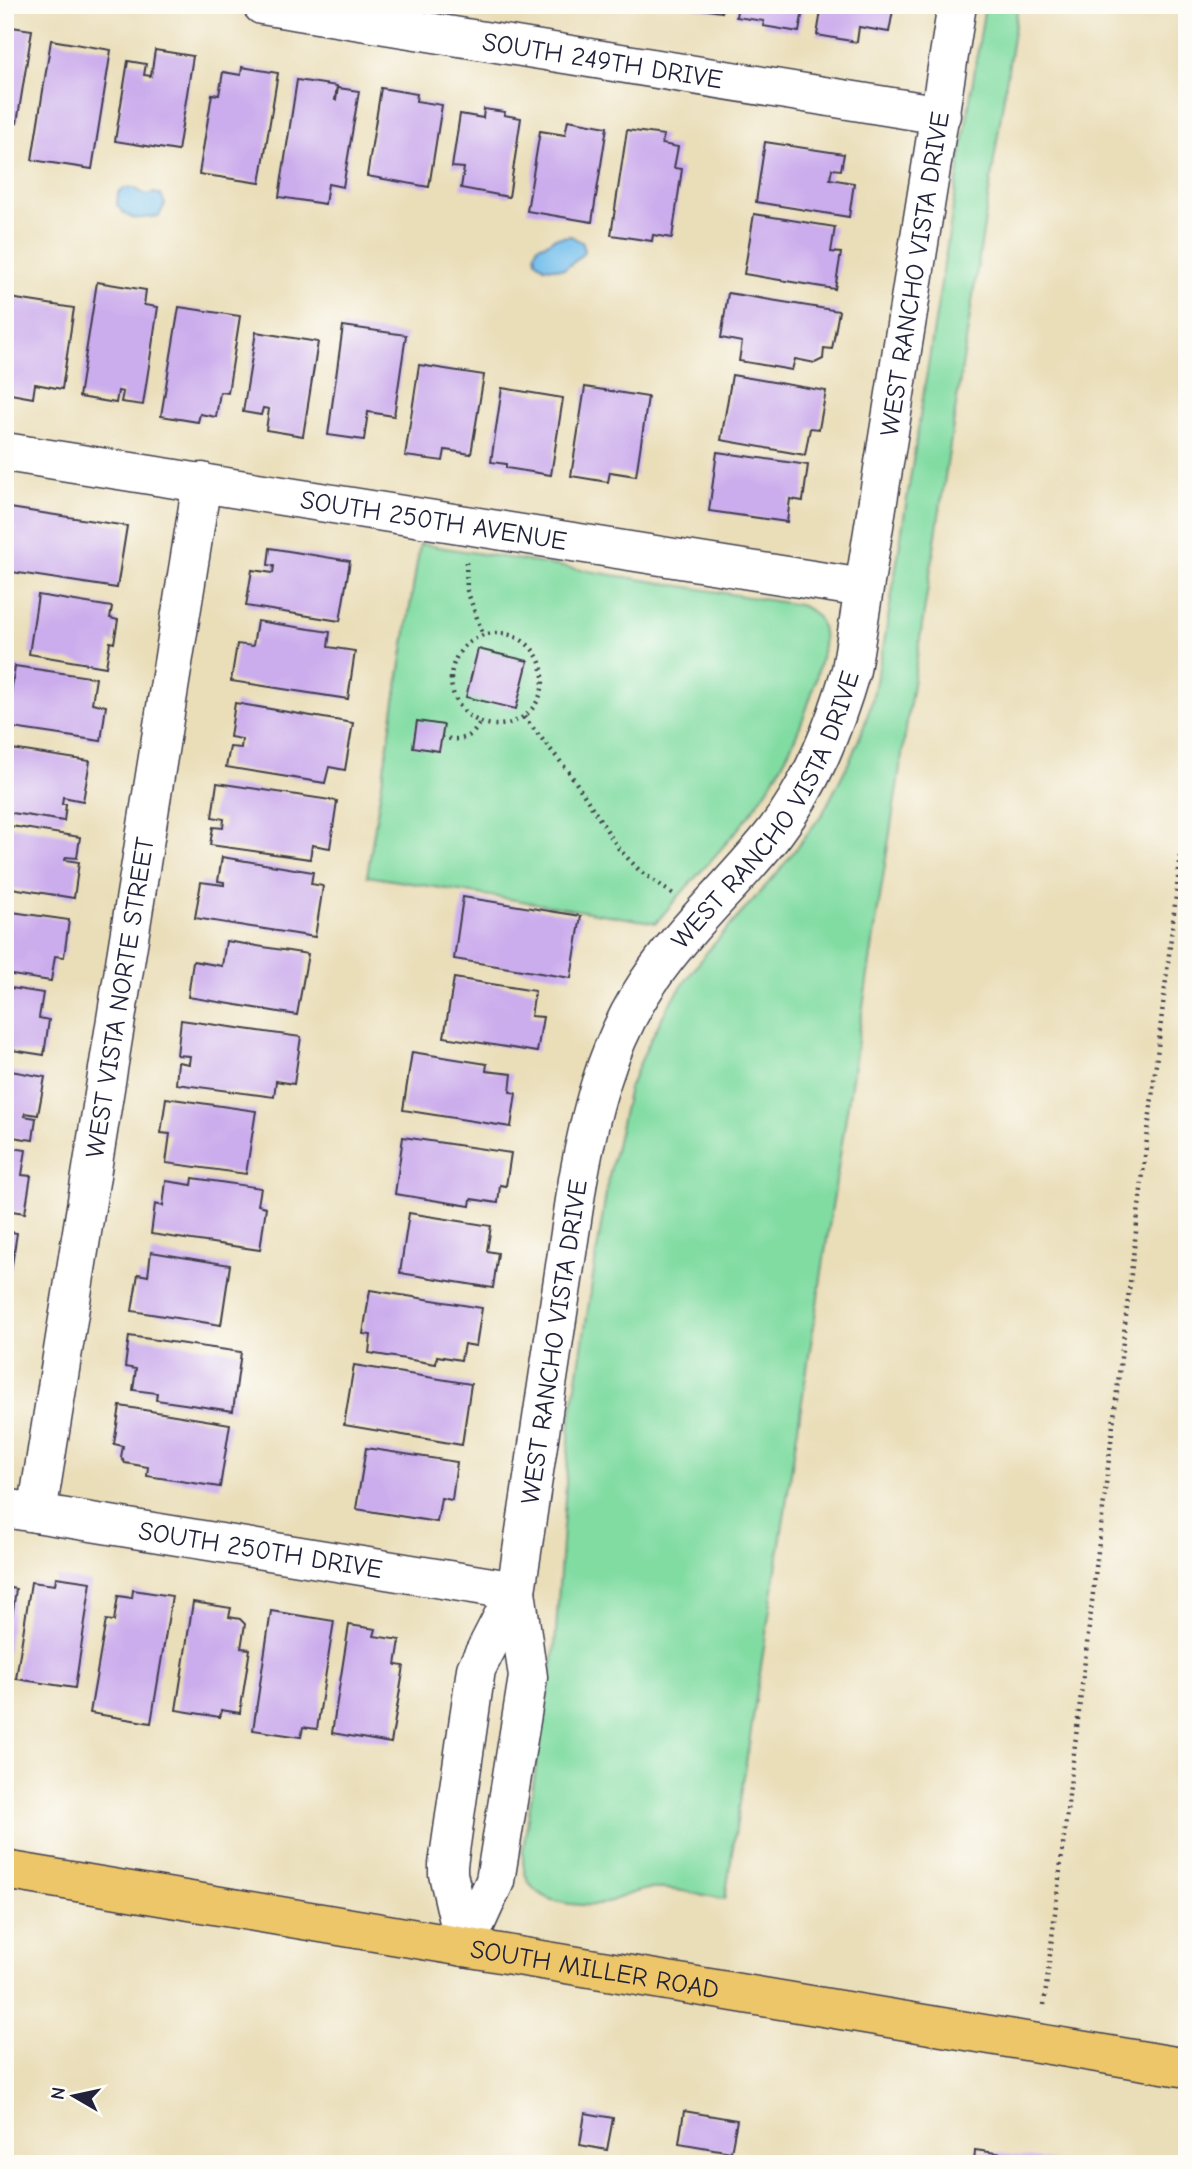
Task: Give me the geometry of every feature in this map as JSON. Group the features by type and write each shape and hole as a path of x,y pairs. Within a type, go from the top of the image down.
{"main road":[{"name":"SOUTH MILLER ROAD","path":"5,1870 1187,2068"}],"street":[{"name":"SOUTH 249TH DRIVE","path":"262,5 941,115"},
{"name":"WEST RANCHO VISTA DRIVE","path":"465,1947 495,1881 528,1677 516,1591 589,1120 617,1035 640,994 667,953 775,832 799,797 838,714 851,670 957,5"},
{"name":"SOUTH 250TH AVENUE","path":"5,452 863,588"},
{"name":"WEST VISTA NORTE STREET","path":"21,1511 202,482"},
{"name":"SOUTH 250TH DRIVE","path":"21,1511 516,1591"},
{"name":"WEST RANCHO VISTA DRIVE","path":"465,1947 448,1874 476,1670 516,1591"}],"path":[{"path":"467,552 467,590 483,635"},
{"path":"494,632 523,640 534,651 541,664 541,693 535,707 524,717 497,726 480,722 460,708 450,682 457,655 466,644 494,632"},
{"path":"524,717 569,772 599,822 624,855 640,871 678,897"},
{"path":"442,738 465,739 475,732 480,722"},
{"path":"1039,2044 1187,803"}],"green space":[{"path":"985,5 1018,5 725,1899 678,1890 649,1889 597,1905 558,1902 540,1894 528,1881 523,1850 555,1646 570,1424 608,1181 629,1088 667,1008 707,952 778,872 823,813 863,729 884,644"},
{"path":"420,544 799,605 815,614 820,621 823,644 816,679 799,729 784,760 741,826 656,923 367,876"}],"water":[{"path":"125,188 134,188 146,195 161,195 165,204 159,216 135,218 122,211 117,205 118,193"},
{"path":"571,236 583,243 584,252 566,268 544,267 536,260 538,246 554,238"}],"building":[{"path":"694,5 723,5 722,12 694,8"},
{"path":"738,5 804,5 799,32 763,26 764,21 736,17"},
{"path":"822,5 894,5 889,32 859,27 857,42 817,35"},
{"path":"5,26 32,30 17,123 5,121"},
{"path":"51,40 111,50 92,169 32,160"},
{"path":"155,50 193,56 178,151 115,141 128,61 146,64 144,75 151,76"},
{"path":"242,67 278,73 260,183 199,174 212,94 219,95 223,72 241,75"},
{"path":"297,80 337,86 335,100 338,88 359,91 343,187 328,184 325,204 279,197"},
{"path":"381,88 417,94 416,101 442,105 429,187 367,176"},
{"path":"484,109 521,118 509,197 461,188 464,168 452,167 460,114 483,118"},
{"path":"568,120 607,127 592,222 527,211 540,131 565,135"},
{"path":"627,130 664,135 662,144 678,147 674,168 682,169 672,238 653,235 652,241 611,235"},
{"path":"765,142 844,154 841,170 832,169 830,179 854,183 849,217 756,202"},
{"path":"754,214 835,227 831,252 841,253 835,289 744,274"},
{"path":"97,282 146,290 144,305 158,307 143,405 121,402 123,392 118,391 116,403 79,397"},
{"path":"728,293 839,311 832,349 824,348 823,359 815,363 795,359 792,370 739,361 742,342 721,338"},
{"path":"10,298 74,308 62,389 35,384 33,398 5,393 5,330"},
{"path":"179,307 240,316 228,393 220,392 216,417 200,414 198,422 161,416"},
{"path":"343,326 406,335 394,416 368,412 364,440 328,435"},
{"path":"256,332 318,342 303,436 266,430 269,409 263,408 261,415 243,412"},
{"path":"419,365 484,375 471,454 445,450 443,461 405,456"},
{"path":"732,375 826,391 819,429 810,428 805,455 721,440"},
{"path":"585,387 648,397 636,476 610,472 608,482 571,476"},
{"path":"502,388 563,398 551,475 506,468 506,464 491,462"},
{"path":"717,452 808,465 803,501 790,499 787,522 709,511"},
{"path":"10,508 127,526 117,588 5,571 5,541"},
{"path":"270,548 350,561 340,621 246,606 252,570 273,573 274,566 268,565"},
{"path":"38,595 112,607 110,618 118,620 114,643 110,642 106,667 29,654"},
{"path":"257,621 330,632 328,647 355,651 348,699 231,681 237,644 253,646"},
{"path":"478,649 528,661 516,709 466,697"},
{"path":"15,666 96,678 92,703 106,706 101,741 6,727"},
{"path":"235,703 353,723 345,770 329,767 325,783 226,767 230,747 241,748 242,739 230,737"},
{"path":"417,721 444,725 439,751 413,747"},
{"path":"5,748 90,761 83,801 63,797 62,804 66,804 64,821 5,812"},
{"path":"217,783 337,801 330,848 312,845 310,859 210,845 213,827 223,828 224,819 212,817"},
{"path":"5,825 80,837 77,858 66,857 65,860 79,862 74,898 5,887"},
{"path":"222,857 313,872 311,884 323,886 315,937 195,918 201,882 224,885 224,882 218,881"},
{"path":"463,897 581,916 571,978 454,959"},
{"path":"5,911 69,920 64,957 55,956 51,981 5,974"},
{"path":"226,941 308,954 297,1015 188,997 193,961 222,966"},
{"path":"454,978 535,991 531,1016 543,1017 537,1052 444,1037"},
{"path":"5,987 43,993 39,1018 49,1020 44,1055 5,1049"},
{"path":"181,1020 301,1037 294,1084 276,1081 274,1097 176,1084 178,1062 189,1064 190,1056 177,1055"},
{"path":"412,1052 487,1064 486,1071 512,1074 510,1092 516,1093 511,1127 403,1110"},
{"path":"5,1070 45,1077 38,1115 25,1113 24,1116 36,1118 33,1140 5,1136"},
{"path":"166,1098 256,1111 246,1174 166,1163 170,1134 161,1133"},
{"path":"403,1137 511,1153 506,1186 500,1185 498,1203 471,1199 470,1206 395,1194"},
{"path":"5,1147 26,1150 22,1175 31,1176 25,1213 5,1210"},
{"path":"193,1178 261,1188 258,1205 266,1207 260,1250 151,1234 155,1204 163,1206 166,1181 192,1185"},
{"path":"409,1213 491,1226 487,1251 498,1253 493,1288 400,1273"},
{"path":"5,1231 17,1233 11,1271 5,1270"},
{"path":"151,1252 230,1265 221,1325 132,1311 138,1274 148,1276"},
{"path":"370,1290 482,1308 476,1346 464,1344 461,1360 437,1356 436,1364 369,1353 371,1335 363,1334"},
{"path":"129,1336 241,1352 233,1411 156,1400 157,1393 133,1390 136,1369 125,1367"},
{"path":"354,1365 471,1384 462,1445 344,1425"},
{"path":"120,1406 230,1424 220,1487 147,1476 148,1467 125,1463 121,1457 123,1446 114,1444"},
{"path":"366,1448 457,1462 452,1500 441,1498 437,1522 356,1509"},
{"path":"56,1577 91,1582 75,1688 16,1679 31,1582 55,1585"},
{"path":"5,1587 16,1589 7,1653 5,1652"},
{"path":"133,1590 172,1596 151,1723 90,1713 106,1620 114,1621 118,1596 132,1598"},
{"path":"193,1602 231,1608 229,1617 240,1619 245,1624 241,1648 250,1649 240,1713 221,1710 220,1717 176,1710"},
{"path":"271,1611 334,1621 317,1729 303,1727 301,1737 253,1730"},
{"path":"349,1625 376,1629 374,1636 400,1640 396,1665 404,1666 391,1743 332,1733"},
{"path":"684,2111 737,2120 731,2152 679,2143"},
{"path":"585,2113 613,2118 607,2150 580,2145"},
{"path":"975,2150 1053,2161 1052,2164 974,2164"}]}
